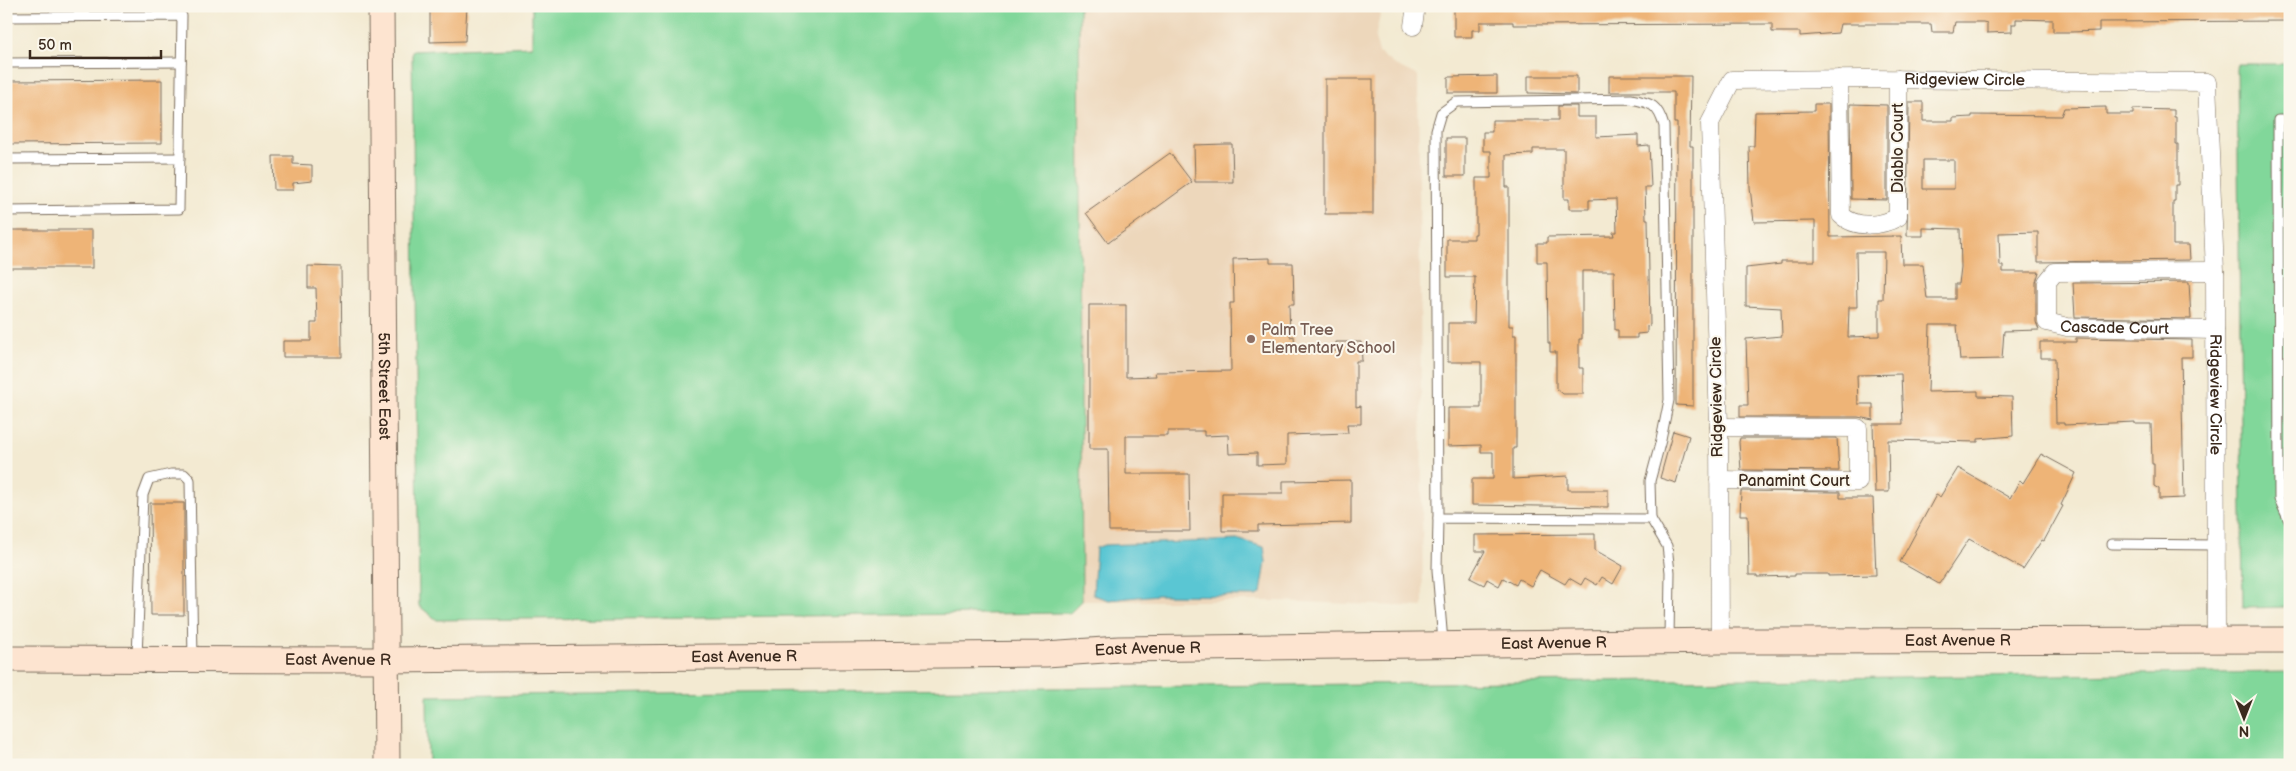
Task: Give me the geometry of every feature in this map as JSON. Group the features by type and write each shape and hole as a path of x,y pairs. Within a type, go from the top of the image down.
{"street":[{"name":"5th Street East","path":"381,6 387,765"},
{"path":"1414,26 1416,6"},
{"name":"Ridgeview Circle","path":"1720,641 1719,427 1710,124 1732,80 1839,79 2207,82 2215,271 2216,639"},
{"name":"Diablo Court","path":"1839,79 1841,215 1848,221 1866,224 1889,222 1898,217 1898,79"},
{"name":"Cascade Court","path":"2215,271 2055,272 2047,282 2047,322 2067,327 2215,330"},
{"name":"Panamint Court","path":"1719,427 1858,428 1858,482 1719,480"},
{"name":"East Avenue R","path":"6,660 386,660 1046,654 1119,650 1720,641 2290,640"}],"lane":[{"path":"6,17 182,16 179,209 6,211"},
{"path":"6,63 181,62"},
{"path":"1443,645 1437,570 1436,130 1441,113 1456,102 1631,99 1647,102 1659,111 1664,126 1669,400 1662,440 1650,481 1651,519 1666,546 1670,572 1668,642"},
{"path":"2290,120 2278,120 2278,150 2279,499 2290,523"},
{"path":"6,159 180,158"},
{"path":"137,660 143,495 149,479 172,474 184,474 190,480 194,660"},
{"path":"1438,518 1651,519"},
{"path":"2112,544 2215,545"}],"shaded area":[{"name":"Palm Tree Elementary School","path":"1079,6 1382,6 1375,38 1379,53 1393,64 1418,76 1423,607 1280,601 1082,601"}],"green space":[{"path":"532,6 1079,6 1082,601 1070,613 437,620 419,606 412,51 532,46"},
{"path":"2237,64 2290,64 2290,607 2243,608"},
{"path":"2290,672 2290,765 428,765 427,696"}],"water":[{"path":"1240,540 1264,547 1266,562 1261,593 1256,596 1157,595 1109,600 1093,595 1096,548 1104,545"}],"building":[{"path":"430,6 467,6 465,41 430,42"},
{"path":"1454,6 2290,6 2290,21 2099,22 2099,31 2053,32 2053,20 2016,19 2016,24 2012,24 2012,32 1987,33 1987,23 1983,22 1955,22 1953,32 1932,32 1931,24 1840,24 1838,33 1800,36 1800,32 1772,32 1772,24 1513,25 1513,22 1480,22 1480,30 1472,30 1472,37 1454,37"},
{"path":"1497,76 1497,93 1448,93 1448,77"},
{"path":"1528,76 1577,76 1577,94 1528,93"},
{"path":"1609,76 1691,76 1690,146 1693,146 1693,406 1676,405 1677,123 1674,123 1674,92 1609,92"},
{"path":"1325,79 1373,79 1373,214 1325,214"},
{"path":"162,80 162,143 6,144 6,81"},
{"path":"1909,102 1923,102 1923,121 1953,121 1953,118 1972,117 1972,115 2061,116 2064,108 2106,107 2106,114 2133,114 2133,109 2174,110 2174,117 2176,117 2176,144 2178,144 2178,185 2175,185 2175,201 2173,201 2173,245 2189,245 2190,260 2038,262 2038,232 1999,233 2000,266 2003,266 2003,272 2039,272 2036,282 2036,322 2039,330 2004,331 2002,359 1960,360 1957,325 1930,325 1928,392 1978,391 1978,396 2012,397 2013,436 1978,439 1978,442 1888,440 1889,492 1875,492 1873,424 1903,424 1901,374 1857,375 1858,404 1873,404 1873,420 1858,417 1740,417 1740,405 1748,405 1746,339 1782,336 1781,308 1746,306 1746,268 1781,264 1781,261 1815,261 1815,221 1754,222 1750,187 1749,146 1754,146 1755,112 1814,111 1814,104 1829,104 1830,237 1901,236 1902,264 1923,264 1927,299 1955,299 1955,284 1959,284 1961,267 1960,229 1923,228 1923,236 1907,236","holes":["1923,160 1954,160 1954,189 1923,189","1856,252 1884,252 1883,299 1879,299 1879,336 1848,337 1849,307 1857,307"]},
{"path":"1850,104 1887,105 1887,200 1851,199"},
{"path":"1558,106 1577,106 1577,117 1596,117 1596,137 1638,135 1638,146 1649,145 1651,187 1645,187 1646,219 1648,219 1650,325 1647,326 1647,333 1637,334 1637,338 1618,338 1618,330 1615,330 1614,271 1582,271 1582,339 1579,339 1579,368 1583,368 1583,394 1563,394 1556,388 1556,352 1550,352 1550,343 1548,343 1547,262 1537,262 1537,243 1547,243 1547,237 1614,236 1613,232 1617,232 1616,199 1589,200 1589,209 1569,209 1569,199 1564,199 1564,149 1533,149 1533,154 1506,155 1506,187 1509,187 1509,326 1513,326 1513,335 1516,335 1516,448 1513,448 1513,479 1568,476 1568,490 1608,490 1608,507 1472,505 1472,479 1493,479 1493,452 1481,452 1481,445 1448,446 1448,408 1481,408 1481,362 1448,362 1448,323 1474,323 1475,277 1447,277 1447,239 1474,239 1474,234 1476,234 1476,178 1491,178 1491,151 1483,151 1483,132 1492,132 1492,120 1558,120"},
{"path":"1446,138 1465,138 1465,176 1446,176"},
{"path":"1232,144 1233,182 1195,182 1194,145"},
{"path":"1170,153 1192,182 1108,243 1086,213"},
{"path":"273,156 293,156 293,164 312,165 312,181 293,183 293,190 274,190"},
{"path":"6,230 92,230 92,268 6,268"},
{"path":"1270,258 1270,263 1293,263 1294,304 1289,304 1290,337 1294,336 1295,352 1336,351 1336,342 1361,342 1362,361 1356,361 1356,407 1361,406 1361,424 1347,424 1348,433 1287,435 1287,464 1257,465 1257,453 1229,454 1228,435 1204,436 1204,431 1168,431 1168,436 1126,436 1126,474 1189,474 1190,531 1109,531 1108,449 1089,449 1089,305 1126,305 1126,377 1156,376 1155,372 1231,371 1230,303 1234,303 1233,259"},
{"path":"308,266 341,267 342,357 283,357 283,341 311,341 311,323 317,323 316,288 308,288"},
{"path":"2189,282 2191,319 2075,317 2073,283"},
{"path":"2076,338 2192,340 2192,357 2181,357 2184,498 2159,499 2159,489 2154,486 2151,424 2135,424 2135,422 2064,425 2064,423 2056,423 2055,358 2040,358 2040,342 2076,342"},
{"path":"1673,431 1689,436 1676,483 1660,478"},
{"path":"1740,438 1837,438 1839,471 1741,470"},
{"path":"2041,454 2076,473 2061,505 2063,506 2044,541 2042,540 2023,569 1969,539 1939,584 1900,562 1936,495 1940,497 1958,468 2010,498 2020,480 2023,483"},
{"path":"1351,480 1351,523 1258,525 1258,531 1222,531 1222,493 1283,493 1283,481"},
{"path":"1741,491 1840,492 1840,498 1873,498 1876,575 1828,576 1828,574 1795,574 1795,576 1757,577 1757,575 1749,575 1748,515 1740,515"},
{"path":"150,503 184,503 184,615 151,615"},
{"path":"1595,534 1595,550 1623,566 1613,584 1602,577 1597,585 1585,578 1581,585 1569,578 1565,584 1540,570 1531,586 1519,579 1516,585 1503,578 1499,586 1487,579 1484,585 1470,578 1485,551 1475,551 1475,535"}],"place":[{"name":"Palm Tree Elementary School","path":"1251,339"}]}
